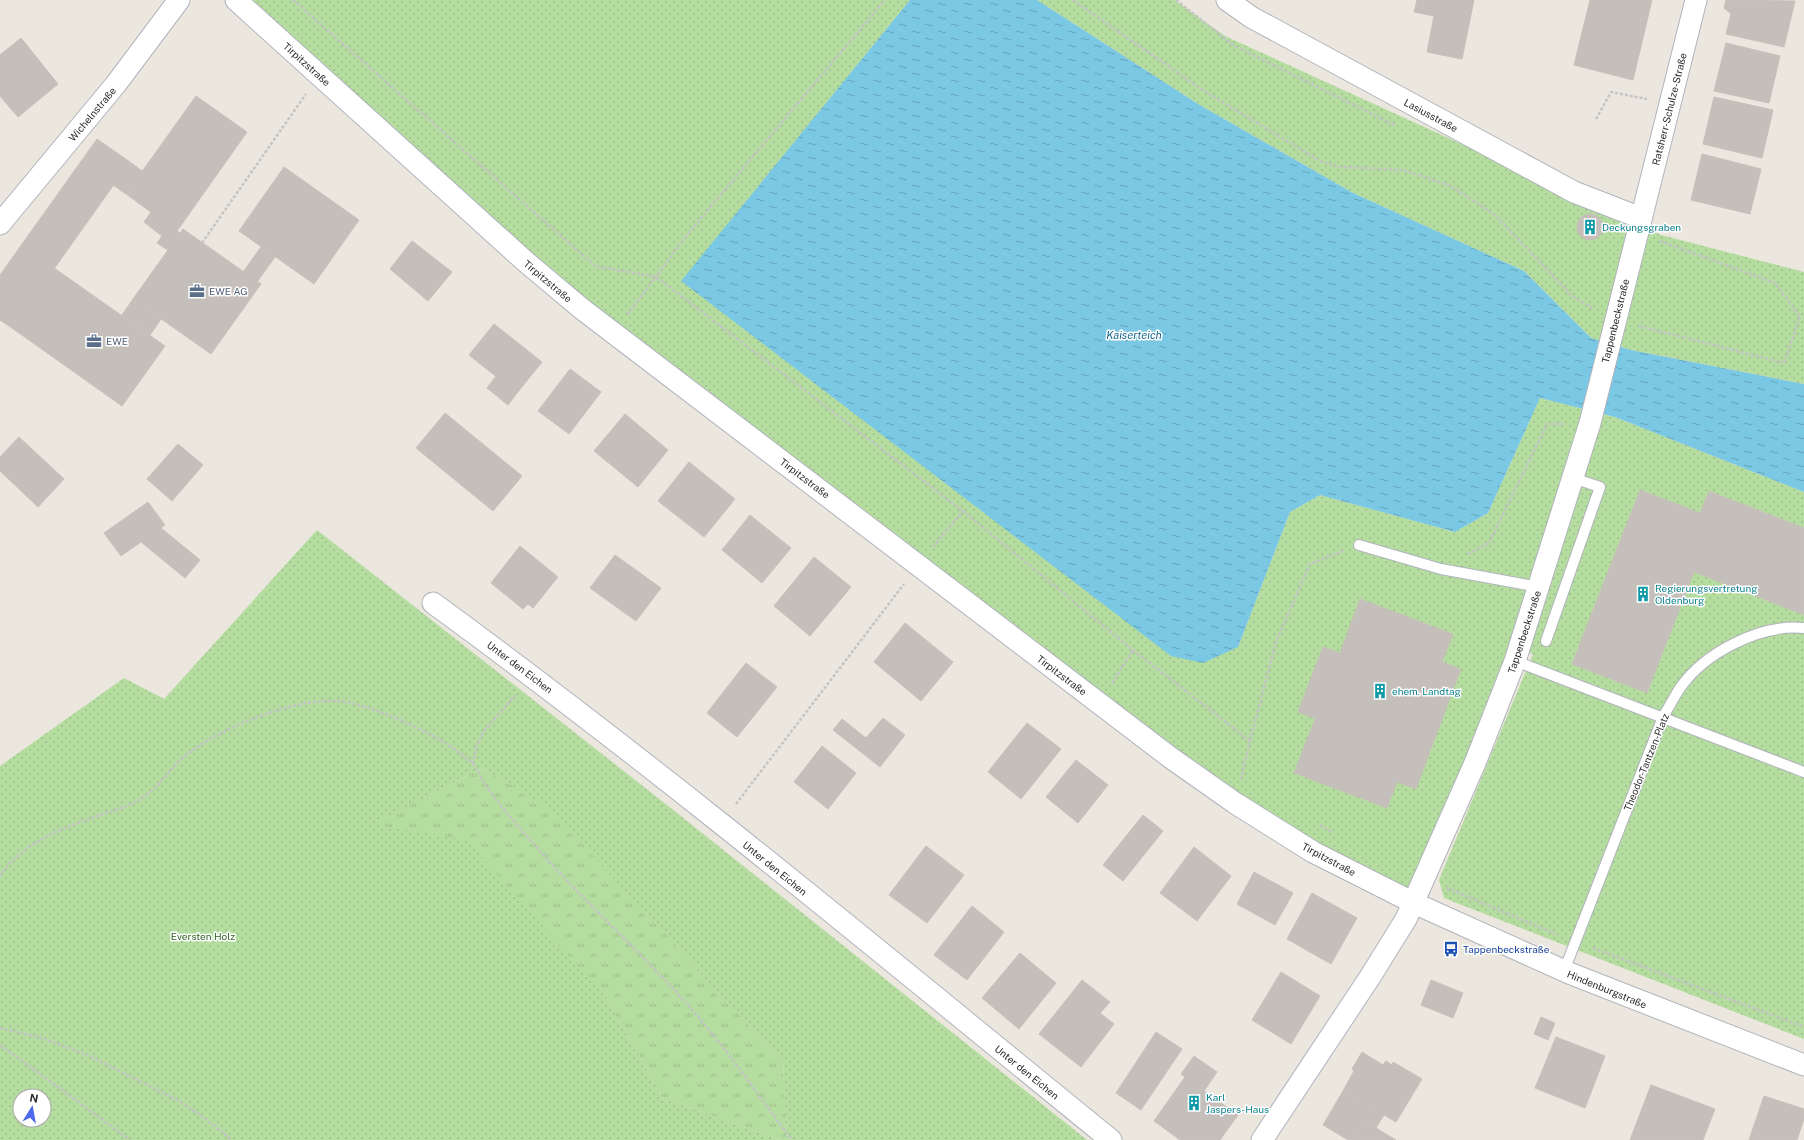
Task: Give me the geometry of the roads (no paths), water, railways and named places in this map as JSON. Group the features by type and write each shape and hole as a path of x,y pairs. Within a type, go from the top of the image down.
{"street":[{"name":"Wichelnstraße","path":"0,224 116,84 179,0"},
{"name":"Tirpitzstraße","path":"236,0 526,262 582,309 1171,758 1236,803 1314,852 1414,903"},
{"name":"Lasiusstraße","path":"1227,0 1254,9 1574,192 1639,225"},
{"name":"Ratsherr-Schulze-Straße","path":"1639,225 1696,0"},
{"name":"Tappenbeckstraße","path":"1262,1140 1370,977 1406,919 1475,763 1515,661 1590,423 1639,225"},
{"name":"Unter den Eichen","path":"433,603 533,676 721,824 1111,1140"},
{"name":"Hindenburgstraße","path":"1414,903 1564,971 1804,1065"}],"lane":[{"path":"1546,641 1600,487 1573,478"},
{"path":"1359,545 1441,569 1539,587"},
{"name":"Theodor-Tantzen-Platz","path":"1564,971 1663,717 1681,687 1699,667 1719,652 1745,639 1772,630 1792,627 1804,628"},
{"path":"1515,661 1804,772"}],"water":[{"name":"Kaiserteich","path":"910,0 1037,0 1198,104 1353,193 1524,271 1591,338 1631,350 1804,384 1804,492 1615,417 1540,398 1488,513 1455,532 1320,495 1290,512 1238,647 1203,663 1171,656 681,281"}],"place":[{"name":"Deckungsgraben","path":"1590,227"},
{"name":"EWE AG","path":"197,291"},
{"name":"EWE","path":"94,341"},
{"name":"Regierungsvertretung Oldenburg","path":"1643,594"},
{"name":"ehem. Landtag","path":"1380,691"},
{"name":"Tappenbeckstraße","path":"1451,949"},
{"name":"Karl Jaspers-Haus","path":"1194,1103"}],"park label":[{"name":"Eversten Holz","path":"203,936"}]}
